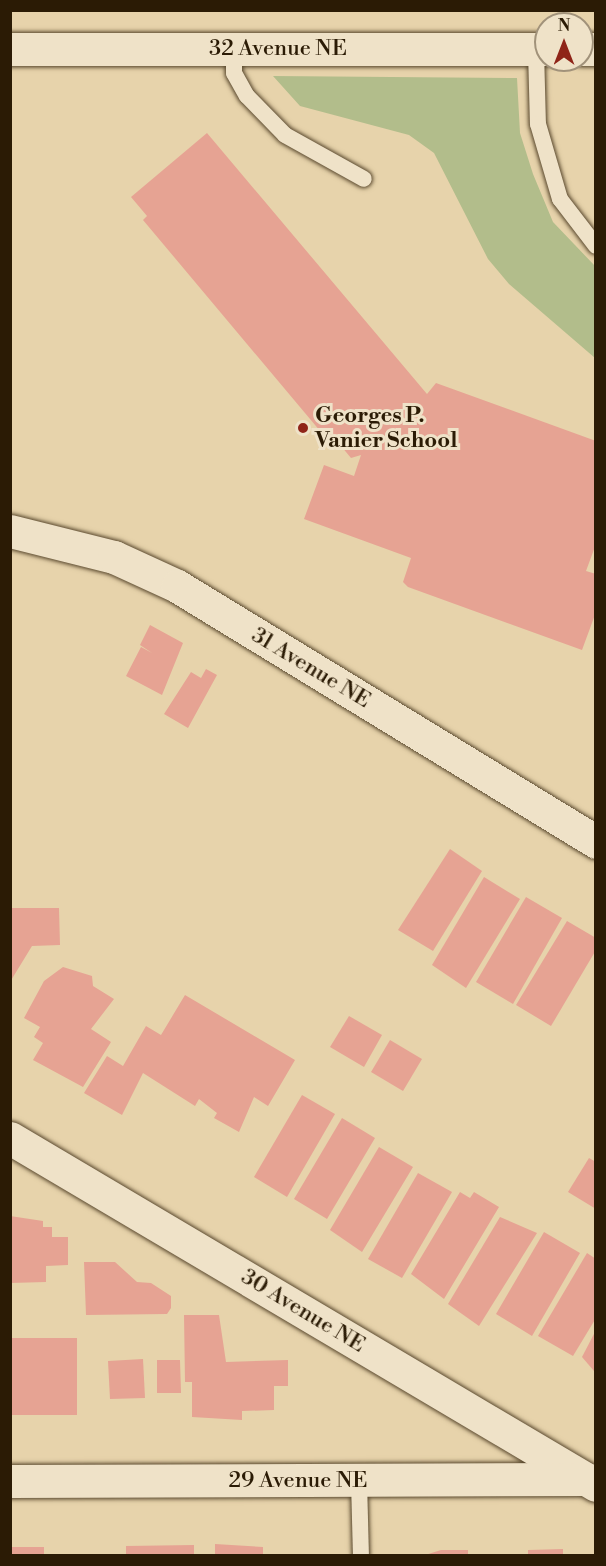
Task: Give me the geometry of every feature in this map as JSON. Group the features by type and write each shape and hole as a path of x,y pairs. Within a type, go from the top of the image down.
{"street":[{"name":"32 Avenue NE","path":"10,49 534,50"},
{"name":"31 Avenue NE","path":"10,531 114,557 177,586 596,842"},
{"name":"30 Avenue NE","path":"10,1137 591,1482"},
{"name":"29 Avenue NE","path":"10,1482 591,1482"}],"lane":[{"path":"234,50 234,73 247,96 285,135 364,179"},
{"path":"540,72 538,124 560,199 596,246"},
{"path":"359,1482 360,1556"}],"green space":[{"path":"273,76 517,78 520,133 533,174 553,222 595,266 595,358 509,284 488,259 434,153 409,135 300,106"}],"building":[{"path":"207,133 427,394 436,383 596,441 596,544 586,571 596,574 596,612 582,650 408,587 403,582 411,558 304,519 324,465 354,476 361,455 351,458 336,440 331,444 143,220 147,216 131,197"},
{"path":"150,625 183,643 162,695 126,676 141,647 152,653 140,645"},
{"path":"206,669 217,675 188,728 164,714 191,672 201,678"},
{"path":"450,849 482,871 433,951 398,930"},
{"path":"484,877 520,899 466,988 432,965"},
{"path":"526,897 562,918 513,1004 476,982"},
{"path":"10,908 59,908 60,945 32,946 10,982"},
{"path":"567,921 596,938 596,950 551,1026 516,1005"},
{"path":"63,967 92,976 93,986 114,999 91,1029 111,1042 83,1087 33,1060 43,1043 34,1037 40,1027 24,1018 44,981"},
{"path":"185,995 295,1060 268,1106 254,1097 239,1132 214,1118 217,1113 199,1099 195,1106 143,1073 122,1115 84,1093 107,1056 123,1066 146,1026 161,1035"},
{"path":"349,1016 382,1035 364,1067 330,1047"},
{"path":"390,1040 422,1059 403,1091 371,1072"},
{"path":"302,1095 335,1114 287,1197 254,1177"},
{"path":"342,1118 375,1138 327,1219 294,1199"},
{"path":"379,1147 413,1167 362,1252 330,1230"},
{"path":"589,1158 596,1162 596,1209 568,1192"},
{"path":"418,1173 452,1192 402,1278 368,1259"},
{"path":"460,1192 470,1198 474,1192 499,1207 444,1299 411,1274"},
{"path":"10,1216 43,1221 43,1227 52,1227 52,1237 68,1237 68,1265 46,1266 46,1282 10,1283"},
{"path":"500,1217 537,1233 479,1326 448,1304"},
{"path":"544,1232 580,1253 532,1336 496,1314"},
{"path":"587,1253 596,1259 596,1318 573,1356 538,1336"},
{"path":"84,1262 115,1262 137,1282 151,1283 171,1296 171,1308 167,1314 86,1315"},
{"path":"184,1315 219,1315 226,1362 288,1360 288,1386 274,1386 274,1410 242,1411 242,1420 192,1417 192,1382 185,1382"},
{"path":"596,1330 596,1370 594,1371 582,1357"},
{"path":"10,1338 77,1338 77,1415 10,1415"},
{"path":"143,1359 145,1398 110,1399 108,1361"},
{"path":"157,1360 180,1360 181,1393 157,1393"},
{"path":"215,1544 263,1547 263,1556 215,1556"},
{"path":"194,1545 194,1556 126,1556 126,1546"},
{"path":"10,1547 44,1547 44,1556 10,1556"},
{"path":"563,1549 563,1556 528,1556 528,1550"},
{"path":"441,1550 468,1550 468,1556 422,1556"}],"place":[{"name":"Georges P. Vanier School","path":"303,428"}]}
